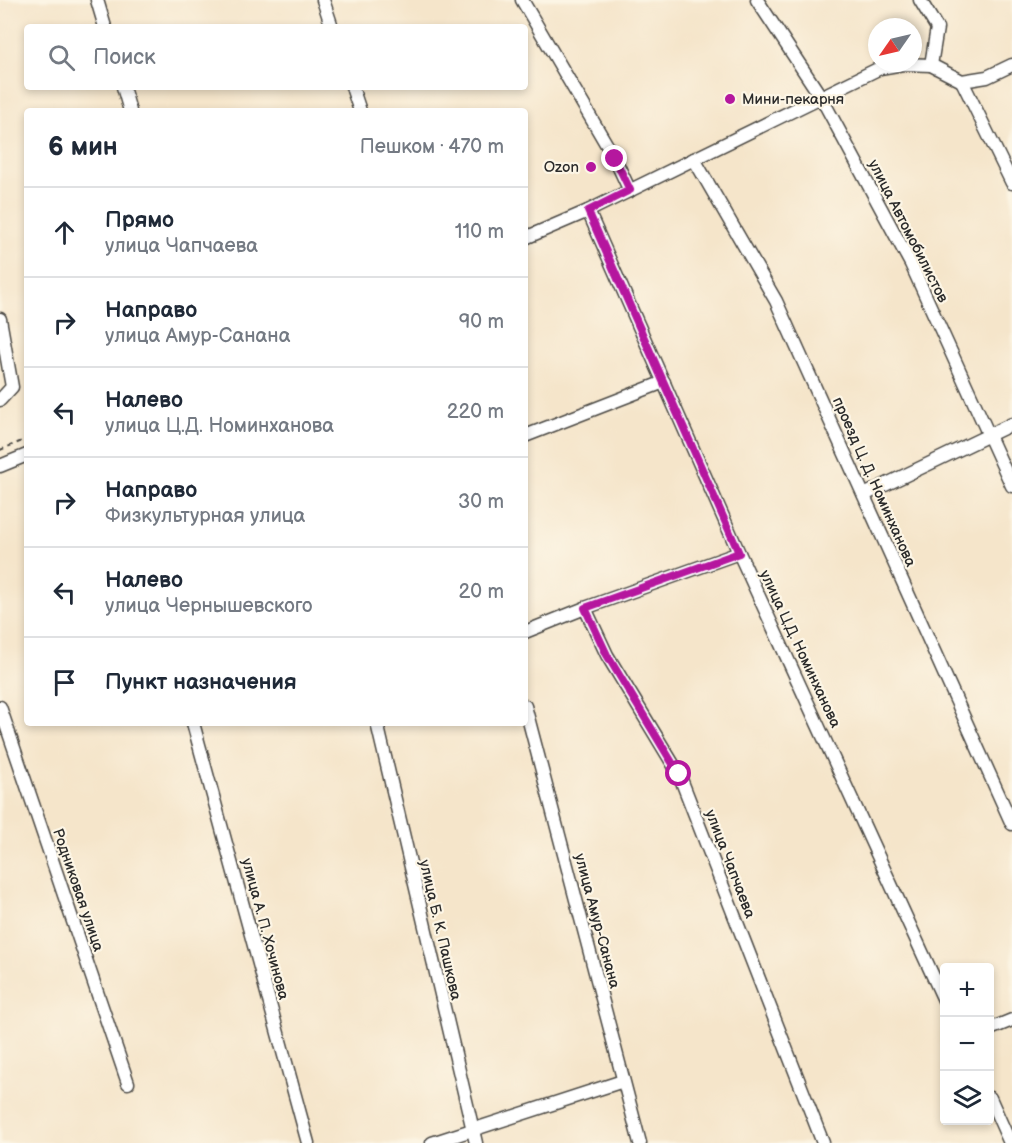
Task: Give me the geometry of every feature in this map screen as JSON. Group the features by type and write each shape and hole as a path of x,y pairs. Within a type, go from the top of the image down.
{"street":[{"path":"97,0 104,24"},
{"path":"323,0 331,24"},
{"path":"522,0 615,159 630,190"},
{"name":"улица Автомобилистов","path":"757,0 820,97 911,264 1012,486"},
{"path":"920,0 937,28 931,65"},
{"path":"528,237 588,211 880,68 903,64 931,65 962,81 1012,183"},
{"path":"962,81 987,76 1012,65"},
{"path":"124,90 129,108"},
{"path":"353,90 359,108"},
{"name":"проезд Ц. Д. Номинханова","path":"694,159 776,301 1012,824"},
{"name":"улица Ц.Д. Номинханова","path":"588,211 739,553 940,989"},
{"path":"0,319 12,387 0,400"},
{"path":"528,435 664,382"},
{"path":"864,495 1012,424"},
{"path":"0,466 24,456"},
{"path":"528,632 585,608 739,553"},
{"name":"улица Чапчаева","path":"585,608 607,655 679,774 823,1143"},
{"name":"Родниковая улица","path":"0,707 128,1083"},
{"name":"улица Амур-Санана","path":"528,717 640,1143"},
{"name":"улица А. П. Хочинова","path":"194,726 308,1143"},
{"name":"улица Б. К. Пашкова","path":"378,726 476,1143"},
{"path":"994,1027 1012,1020"},
{"path":"432,1143 623,1081"},
{"path":"994,1107 1010,1143"}],"path":[{"path":"0,450 24,441"}],"place":[{"name":"Мини-пекарня","path":"730,99"},
{"name":"Ozon","path":"591,167"}],"route":[{"path":"615,159 630,190 588,211 739,553 585,608 607,655 679,774"}]}
